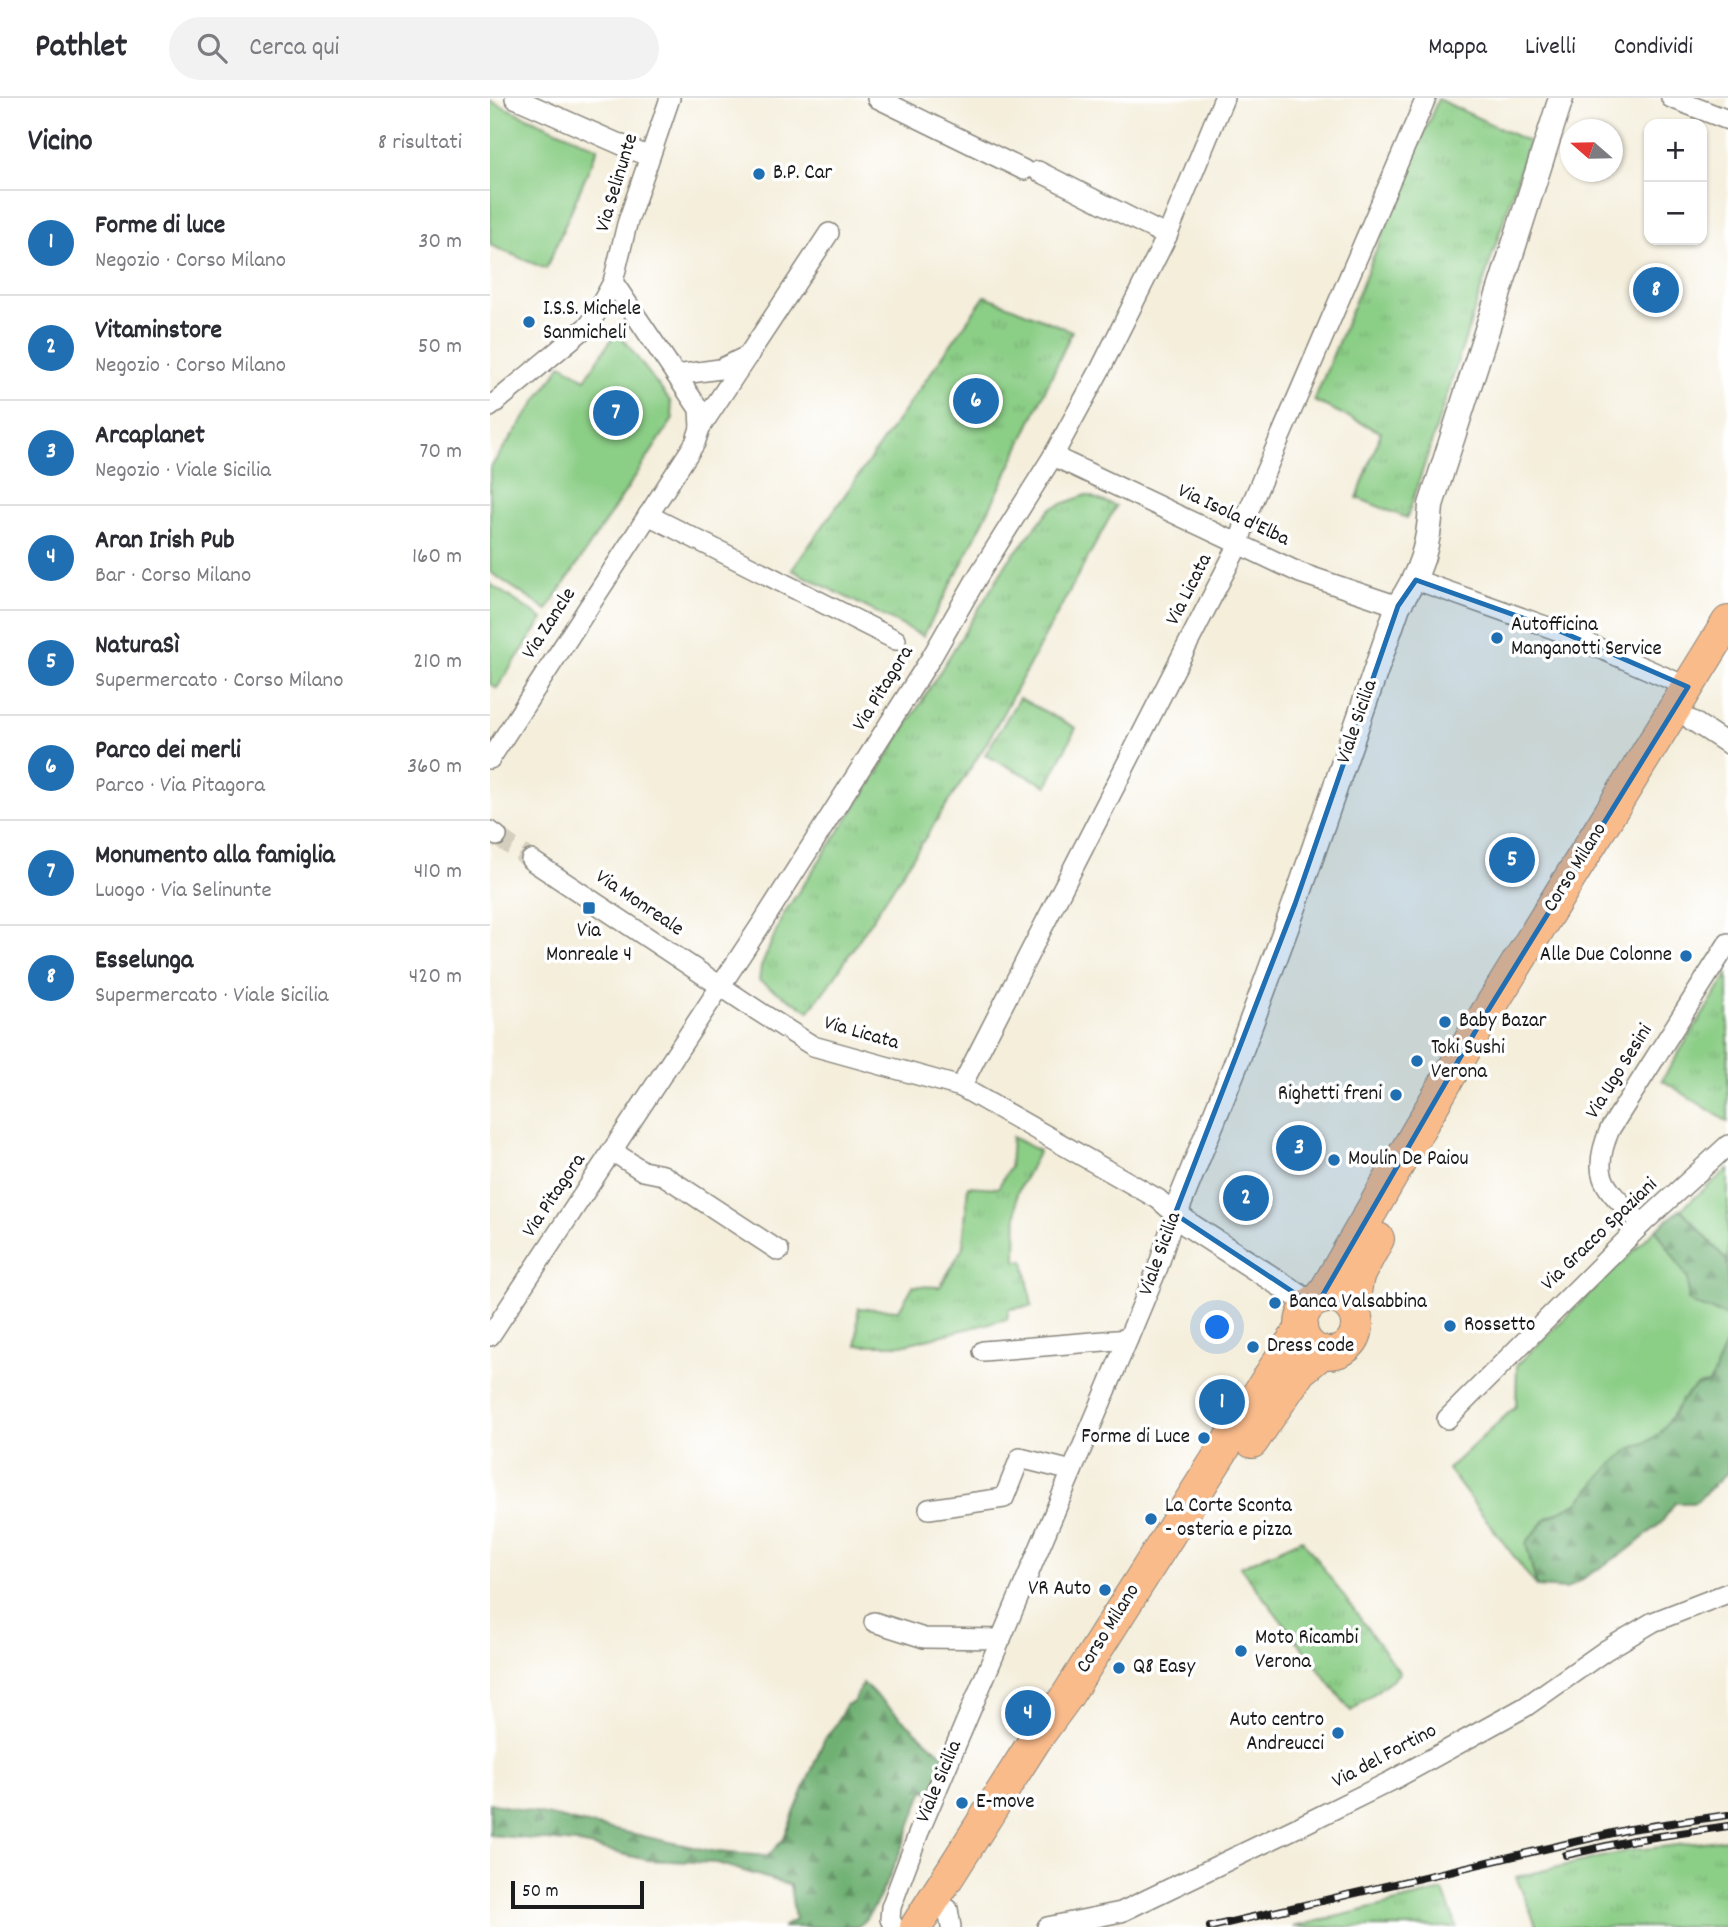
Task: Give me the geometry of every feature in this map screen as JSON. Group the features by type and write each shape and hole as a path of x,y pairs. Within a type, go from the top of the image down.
{"main road":[{"name":"Corso Milano","path":"924,1923 1300,1371 1314,1321 1479,1026 1728,622"},
{"name":"Corso Milano","path":"1314,1321 1338,1351 1350,1343 1356,1330 1352,1309 1358,1276 1364,1261 1555,940 1728,659"},
{"path":"1314,1321 1335,1298 1352,1309"}],"street":[{"path":"515,98 649,157"},
{"name":"Via Selinunte","path":"490,407 590,324 613,282 627,224 670,98"},
{"name":"Via Pitagora","path":"490,1336 721,986 931,657 1052,456 1101,368 1167,236 1224,98"},
{"name":"Via Licata","path":"961,1087 1239,544 1248,512 1426,98"},
{"name":"Viale Sicilia","path":"924,1923 890,1919 895,1894 1158,1267 1175,1214 1296,904 1398,606 1416,580 1430,532 1431,505 1561,98"},
{"path":"1671,98 1728,120"},
{"path":"890,101 1167,236"},
{"name":"Via Zancle","path":"490,760 695,443 700,428 828,233"},
{"path":"613,282 699,409 700,428"},
{"path":"676,375 720,369 750,354"},
{"name":"Via Isola d'Elba","path":"1052,456 1300,573 1398,606"},
{"path":"648,514 896,640"},
{"path":"1416,580 1562,632 1688,687"},
{"path":"1691,720 1728,744"},
{"name":"Via Monreale","path":"531,860 721,986"},
{"name":"Via Ugo Sesini","path":"1642,1224 1606,1186 1600,1171 1601,1150 1610,1129 1728,943"},
{"name":"Via Licata","path":"721,986 813,1046 961,1087 1158,1199 1175,1214"},
{"name":"Via Gracco Spaziani","path":"1447,1419 1642,1224 1728,1145"},
{"name":"Via Pitagora","path":"612,1151 643,1171 663,1175 779,1251"},
{"path":"1175,1214 1314,1321"},
{"path":"983,1351 1128,1339"},
{"path":"929,1509 1004,1498 1020,1458 1072,1471"},
{"name":"Via del Fortino","path":"1047,1927 1121,1912 1302,1825 1391,1781 1525,1707 1606,1650 1653,1622 1728,1592"},
{"path":"874,1622 924,1638 1000,1639"}],"highlighted area":[{"path":"1416,580 1562,632 1688,687 1479,1025 1321,1298 1311,1304 1175,1214 1295,904 1398,606"}],"green space":[{"path":"1438,99 1529,142 1407,518 1357,498 1381,432 1314,401"},
{"path":"490,101 598,148 546,269 490,245"},
{"path":"985,296 1072,331 1001,485 923,636 792,570"},
{"path":"617,331 670,401 673,419 547,610 490,572 490,468 562,364 585,379"},
{"path":"1086,495 1116,506 985,746 834,978 809,1011 759,981 761,967 783,915 868,788 1009,560 1051,508"},
{"path":"490,584 543,619 497,688 490,684"},
{"path":"1019,698 1076,728 1047,786 985,755"},
{"path":"1728,974 1728,1122 1662,1080"},
{"path":"1012,1137 1039,1151 1017,1193 1016,1261 1024,1260 1032,1306 1009,1309 1007,1319 902,1345 857,1345 858,1308 899,1310 913,1286 940,1287 963,1247 968,1186 998,1188 1010,1167"},
{"path":"1728,1169 1728,1262 1681,1209"},
{"path":"1681,1209 1728,1262 1728,1316 1688,1301 1688,1279 1656,1229"},
{"path":"1656,1229 1688,1279 1695,1305 1728,1316 1728,1338 1708,1385 1682,1400 1660,1434 1630,1449 1609,1467 1579,1502 1547,1518 1526,1543 1537,1587 1448,1469 1516,1406 1517,1365"},
{"path":"1728,1338 1728,1472 1695,1503 1675,1503 1661,1523 1628,1550 1566,1589 1537,1587 1526,1543 1547,1518 1579,1502 1609,1467 1630,1449 1660,1434 1682,1400 1696,1386 1708,1384 1713,1377"},
{"path":"1302,1539 1400,1673 1351,1711 1240,1567"},
{"path":"862,1683 945,1757 932,1792 924,1790 886,1885 866,1918 857,1927 782,1927 795,1920 790,1885 717,1863 647,1860 576,1843 490,1835 490,1803 716,1852 768,1856 783,1840 824,1740 846,1705 854,1702"},
{"path":"1728,1839 1728,1927 1537,1927 1516,1877 1627,1851"},
{"path":"1443,1891 1457,1927 1293,1927"}],"tunnel":[{"path":"497,836 531,860"}],"railway":[{"path":"1210,1927 1630,1829 1728,1815"},
{"path":"1566,1855 1634,1840 1728,1826"}],"place":[{"name":"B.P. Car","path":"759,174"},
{"name":"Esselunga","path":"1656,290"},
{"name":"I.S.S. Michele Sanmicheli","path":"529,322"},
{"name":"Parco dei merli","path":"976,401"},
{"name":"Monumento alla famiglia","path":"616,413"},
{"name":"Autofficina Manganotti Service","path":"1497,638"},
{"name":"NaturaSì","path":"1512,860"},
{"name":"Via Monreale 4","path":"589,908"},
{"name":"Alle Due Colonne","path":"1686,956"},
{"name":"Baby Bazar","path":"1445,1022"},
{"name":"Toki Sushi Verona","path":"1417,1061"},
{"name":"Righetti freni","path":"1396,1095"},
{"name":"Arcaplanet","path":"1299,1148"},
{"name":"Moulin De Paiou","path":"1334,1160"},
{"name":"Vitaminstore","path":"1246,1198"},
{"name":"Banca Valsabbina","path":"1275,1303"},
{"name":"Rossetto","path":"1450,1326"},
{"name":"Dress code","path":"1253,1347"},
{"name":"Forme di luce","path":"1222,1402"},
{"name":"Forme di Luce","path":"1204,1438"},
{"name":"La Corte Sconta - osteria e pizza","path":"1151,1519"},
{"name":"VR Auto","path":"1105,1590"},
{"name":"Moto Ricambi Verona","path":"1241,1651"},
{"name":"Q8 Easy","path":"1119,1668"},
{"name":"Aran Irish Pub","path":"1028,1713"},
{"name":"Auto centro Andreucci","path":"1338,1733"},
{"name":"E-move","path":"962,1803"}]}
